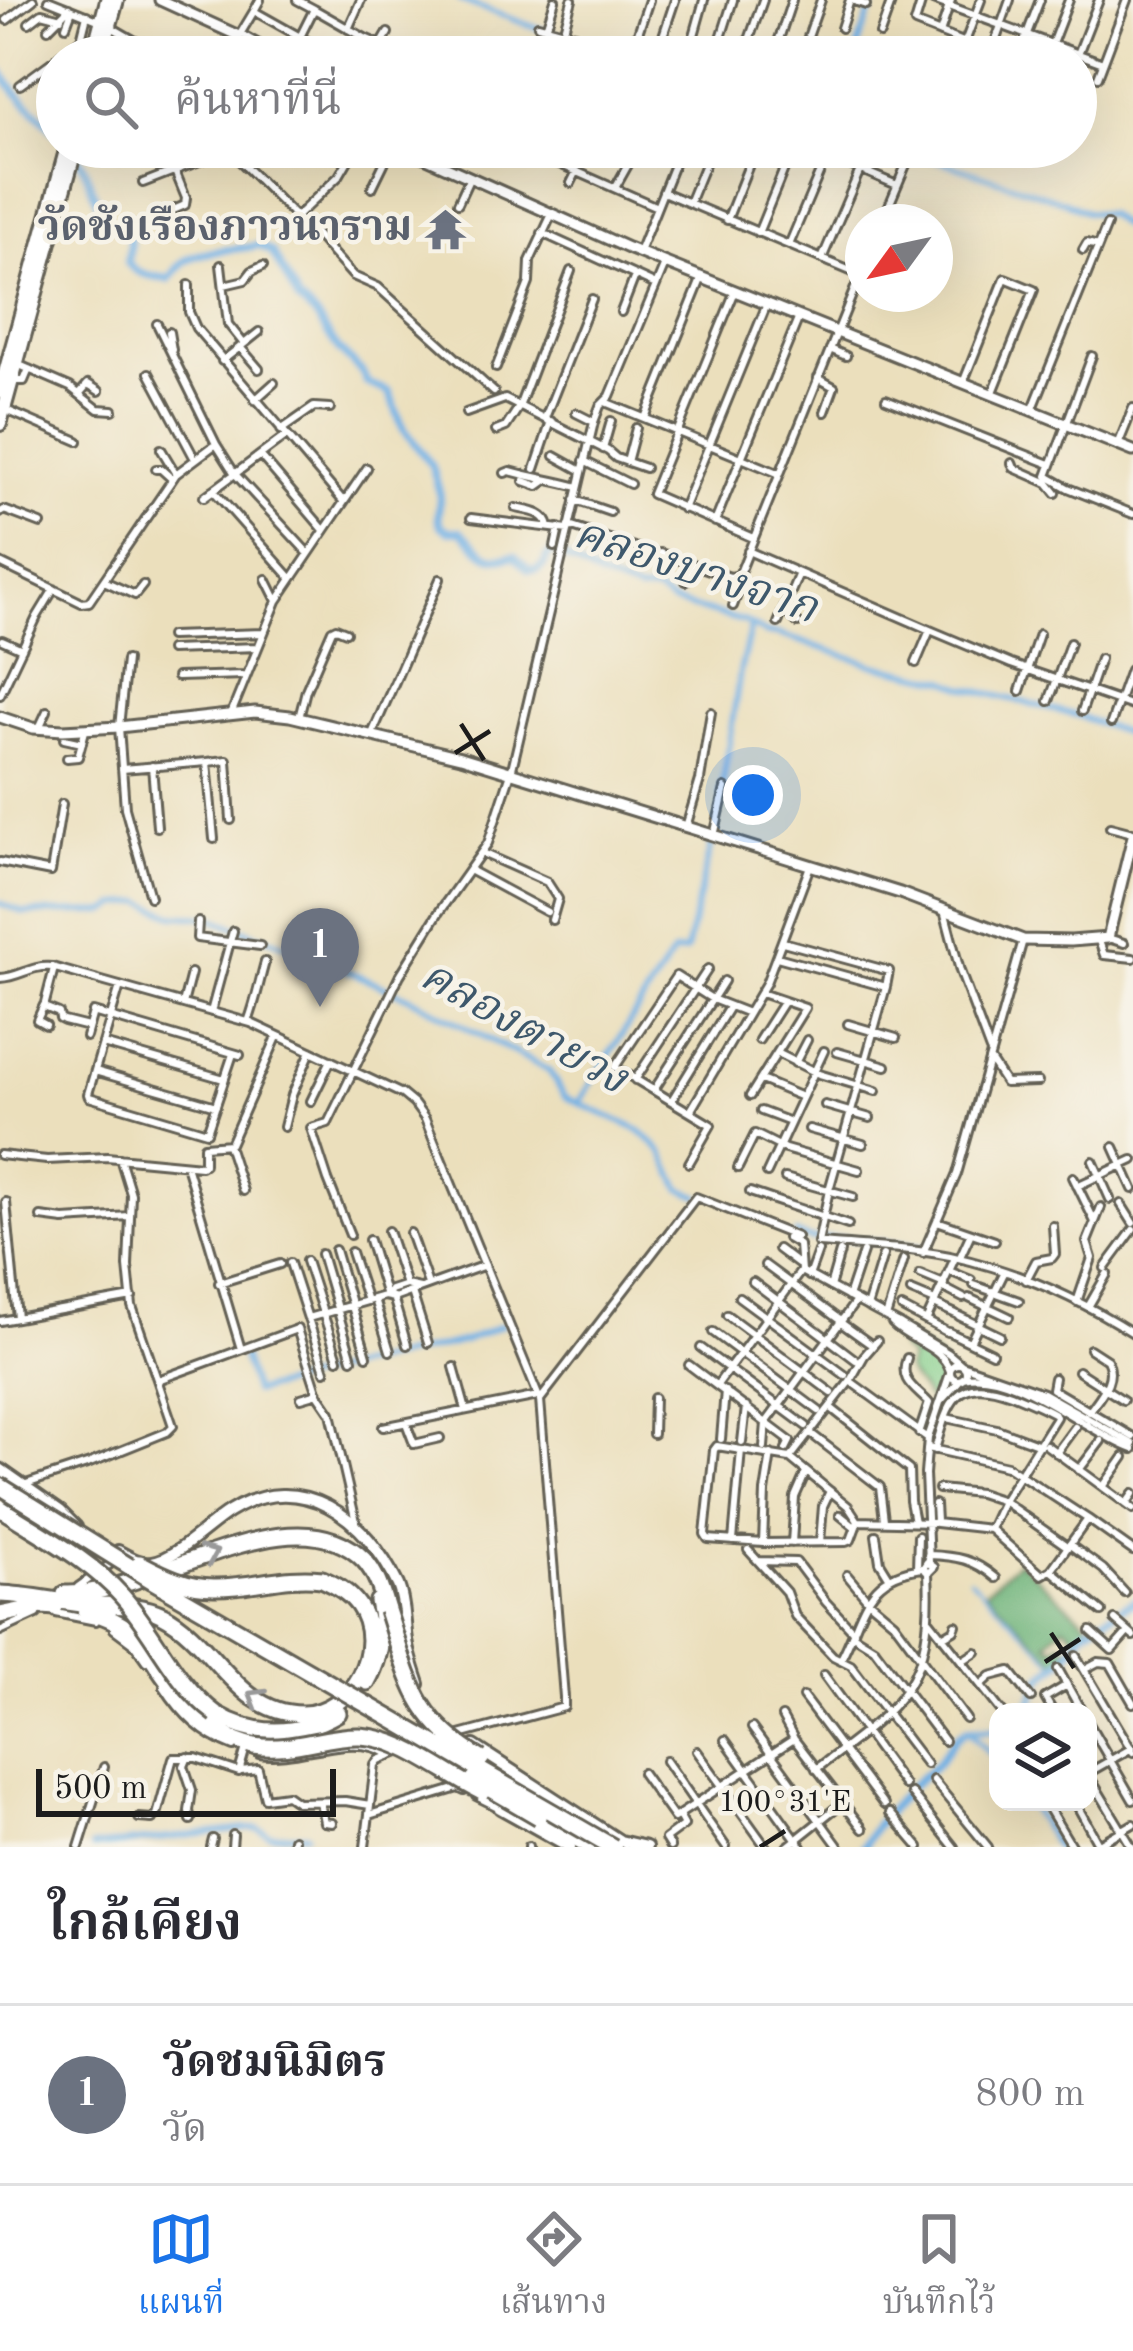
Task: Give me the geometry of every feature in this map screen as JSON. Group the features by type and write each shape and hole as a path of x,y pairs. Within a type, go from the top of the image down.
{"highway":[{"path":"0,1473 112,1546 188,1584 219,1588 292,1576 336,1585 364,1615 369,1643 362,1672 345,1696 332,1706 303,1714 276,1709 254,1698 190,1634 151,1610 0,1590"},
{"path":"0,1486 592,1847"},
{"path":"0,1497 148,1589 613,1847"},
{"path":"0,1510 94,1570 118,1592 184,1685 216,1714 254,1730 282,1732 332,1717 353,1701 372,1672 382,1634 377,1598 352,1551"},
{"path":"0,1590 98,1592 230,1546 267,1538 326,1540 363,1559 375,1576 418,1698 439,1730 613,1847"},
{"path":"0,1615 44,1606 89,1611 113,1620 135,1635 193,1714 250,1748 351,1736 374,1738 539,1817"}],"main road":[{"path":"107,16 117,0"},
{"path":"0,391 65,168"},
{"path":"0,424 12,381 22,366 66,168"},
{"path":"0,1473 60,1511 70,1523 143,1562 161,1560 254,1499 277,1495 323,1503 357,1526 398,1587 418,1682 443,1724 617,1839 643,1847"},
{"path":"0,1510 54,1546 66,1541 70,1523"},
{"path":"514,1772 500,1808 570,1847"}],"street":[{"path":"7,20 33,0"},
{"path":"48,0 87,15 107,16 132,36"},
{"path":"160,0 240,35 260,0"},
{"path":"297,0 360,36"},
{"path":"348,29 361,0"},
{"path":"555,0 542,27 572,36"},
{"path":"563,34 572,0"},
{"path":"637,36 649,0"},
{"path":"663,36 675,0"},
{"path":"694,36 704,0"},
{"path":"722,36 733,0"},
{"path":"750,36 763,0"},
{"path":"779,36 792,0"},
{"path":"808,36 821,0"},
{"path":"841,28 851,0 866,5"},
{"path":"880,34 892,0"},
{"path":"922,0 915,22 948,36"},
{"path":"933,0 1032,36"},
{"path":"967,36 981,0"},
{"path":"997,36 1010,0"},
{"path":"1027,34 1040,0"},
{"path":"1055,36 1069,0"},
{"path":"1085,36 1100,0"},
{"path":"1098,76 1127,0"},
{"path":"940,33 950,3"},
{"path":"48,29 70,9"},
{"path":"66,26 70,9"},
{"path":"300,36 314,9"},
{"path":"254,11 296,36"},
{"path":"29,23 42,13 61,18"},
{"path":"82,36 87,15"},
{"path":"1097,61 1103,63"},
{"path":"20,86 36,74"},
{"path":"143,183 182,168"},
{"path":"246,168 353,276 378,287 494,392"},
{"path":"296,217 342,168"},
{"path":"372,188 382,168"},
{"path":"450,168 640,252 1133,451"},
{"path":"571,168 657,207"},
{"path":"615,188 626,168"},
{"path":"640,252 673,168"},
{"path":"689,202 703,168"},
{"path":"728,220 748,168"},
{"path":"758,232 784,168"},
{"path":"789,245 822,168"},
{"path":"856,168 897,185"},
{"path":"889,204 905,168"},
{"path":"822,259 860,170"},
{"path":"134,227 184,206 187,198 175,171"},
{"path":"571,183 577,171"},
{"path":"458,203 470,177"},
{"path":"663,192 845,266"},
{"path":"496,368 526,292 530,260 552,214"},
{"path":"1032,411 1107,225"},
{"path":"542,233 656,285"},
{"path":"1083,250 1087,243 1099,246"},
{"path":"350,1234 311,1128 328,1124 395,983 488,843 511,772 565,528 594,422 610,396 666,262"},
{"path":"221,265 229,323 259,369"},
{"path":"224,285 245,280 262,266"},
{"path":"496,431 506,427 519,406 571,271"},
{"path":"621,312 635,276"},
{"path":"645,419 703,278"},
{"path":"963,383 1005,278 1034,290 992,395"},
{"path":"189,285 196,328 344,501"},
{"path":"735,290 652,494 753,538"},
{"path":"535,469 592,299"},
{"path":"683,509 767,304"},
{"path":"733,606 741,584 738,577 845,312"},
{"path":"716,522 799,316"},
{"path":"158,324 235,474 308,553"},
{"path":"169,332 172,353"},
{"path":"222,361 260,332"},
{"path":"830,349 846,356"},
{"path":"1045,478 1093,356"},
{"path":"22,366 80,393 98,409 113,410"},
{"path":"149,374 195,459"},
{"path":"818,378 834,387 825,412"},
{"path":"255,400 274,383"},
{"path":"80,393 88,384 99,391"},
{"path":"466,413 505,399 645,468"},
{"path":"886,399 1050,464"},
{"path":"604,402 780,474"},
{"path":"204,497 314,407 330,408"},
{"path":"1118,445 1133,408"},
{"path":"4,409 78,441"},
{"path":"576,412 594,422"},
{"path":"603,449 611,422"},
{"path":"627,462 636,428"},
{"path":"0,563 87,603 174,476 216,444"},
{"path":"161,449 174,476"},
{"path":"260,455 324,530"},
{"path":"555,457 582,471"},
{"path":"584,461 630,484"},
{"path":"1012,463 1014,468 1133,514"},
{"path":"231,714 278,601 367,468"},
{"path":"157,469 174,476"},
{"path":"505,473 510,470 578,487"},
{"path":"1045,478 1056,494"},
{"path":"524,482 538,486 544,481"},
{"path":"213,490 291,578"},
{"path":"575,500 610,512"},
{"path":"516,508 540,514 549,527"},
{"path":"0,513 4,510 41,524"},
{"path":"471,518 540,529 565,528 681,562"},
{"path":"748,551 1009,663 1133,706"},
{"path":"660,553 738,577"},
{"path":"686,581 691,563"},
{"path":"778,623 799,573"},
{"path":"266,579 278,601"},
{"path":"372,734 440,579"},
{"path":"104,581 135,595 142,584"},
{"path":"0,695 54,590"},
{"path":"784,609 798,623"},
{"path":"299,718 332,630 346,632"},
{"path":"916,663 930,630"},
{"path":"170,636 263,633"},
{"path":"1020,691 1039,634"},
{"path":"192,649 193,635"},
{"path":"2,640 22,649"},
{"path":"1049,701 1070,643"},
{"path":"170,650 258,647"},
{"path":"1082,711 1100,659"},
{"path":"126,660 119,727 122,769 130,832 150,897"},
{"path":"1112,723 1130,670"},
{"path":"177,677 245,675"},
{"path":"39,728 47,711"},
{"path":"0,717 39,728 86,729 261,712 299,718 511,772 911,897 1023,940 1128,943"},
{"path":"686,827 700,780 710,712"},
{"path":"67,758 78,757 86,729"},
{"path":"64,739 82,743"},
{"path":"122,769 227,760 231,820"},
{"path":"207,762 214,839"},
{"path":"152,766 157,827"},
{"path":"712,835 724,788"},
{"path":"0,862 51,872 62,804"},
{"path":"1110,827 1133,835 1104,939 1104,955 1133,958"},
{"path":"470,870 549,916 558,899 547,881 482,854"},
{"path":"690,1111 761,993 810,866"},
{"path":"943,909 959,971 1004,1083 1038,1082"},
{"path":"198,922 197,938 260,946"},
{"path":"211,1012 233,932"},
{"path":"923,1253 957,1174 1023,940"},
{"path":"717,1385 818,1247 889,971 783,942"},
{"path":"778,957 886,987"},
{"path":"248,1022 265,962"},
{"path":"0,978 35,966 54,968 248,1022 402,1094 420,1111 485,1264 539,1398 564,1707 379,1760 374,1766 365,1847"},
{"path":"46,1025 37,1020 54,968"},
{"path":"635,1080 708,969"},
{"path":"182,1004 191,973"},
{"path":"689,1163 712,1126 615,1067 676,977 748,1013"},
{"path":"654,1090 724,981"},
{"path":"86,1037 92,1012 110,1018 237,1055 208,1131 89,1097 95,1071 110,1018 120,986"},
{"path":"750,1096 808,1009 761,993"},
{"path":"759,1040 784,1001"},
{"path":"44,1005 60,1019 88,1027"},
{"path":"672,1100 729,1007"},
{"path":"848,1024 896,1038"},
{"path":"243,1191 228,1145 278,1036"},
{"path":"796,1063 807,1040"},
{"path":"103,1044 224,1079"},
{"path":"284,1127 311,1051"},
{"path":"767,1173 824,1051"},
{"path":"837,1052 886,1066"},
{"path":"777,1053 814,1072 876,1090"},
{"path":"311,1101 331,1060"},
{"path":"95,1071 215,1106"},
{"path":"761,1079 802,1097"},
{"path":"825,1105 870,1118"},
{"path":"761,1111 790,1122"},
{"path":"809,1129 863,1144"},
{"path":"738,1168 754,1134 778,1147 859,1170"},
{"path":"0,1155 201,1166 206,1144 228,1145"},
{"path":"1114,1148 1132,1189"},
{"path":"23,1485 167,1432 173,1422 131,1297 131,1194 120,1158"},
{"path":"1095,1222 1075,1182 1133,1160"},
{"path":"1093,1161 1110,1199"},
{"path":"186,1165 241,1349"},
{"path":"785,1178 853,1197"},
{"path":"750,1192 848,1225"},
{"path":"383,1427 539,1398 696,1197 792,1238 799,1245 803,1271"},
{"path":"6,1202 17,1318"},
{"path":"1088,1307 1133,1227 1121,1204"},
{"path":"1075,1301 1093,1256 1087,1244 1101,1207"},
{"path":"41,1217 130,1216"},
{"path":"937,1221 995,1241"},
{"path":"1026,1280 1036,1261 1054,1256 1053,1226"},
{"path":"388,1231 417,1287"},
{"path":"410,1233 428,1343"},
{"path":"927,1319 970,1233"},
{"path":"369,1240 407,1345"},
{"path":"818,1247 852,1244 957,1258 1026,1280 1133,1333"},
{"path":"334,1250 367,1356"},
{"path":"778,1250 803,1271 962,1365 967,1371 939,1404"},
{"path":"351,1252 390,1351"},
{"path":"830,1287 840,1252"},
{"path":"764,1447 766,1423 841,1322 852,1299 862,1252"},
{"path":"321,1254 352,1359"},
{"path":"867,1307 884,1255"},
{"path":"888,1319 904,1259"},
{"path":"306,1261 338,1359"},
{"path":"290,1263 325,1371"},
{"path":"219,1282 280,1264"},
{"path":"308,1318 485,1264"},
{"path":"765,1265 873,1342 830,1407 789,1450 771,1454 717,1446 705,1534 708,1539 763,1543 849,1541 857,1524"},
{"path":"949,1271 1019,1300"},
{"path":"970,1342 1004,1273"},
{"path":"920,1274 1009,1317"},
{"path":"752,1282 856,1360"},
{"path":"910,1291 1000,1336"},
{"path":"0,1321 131,1297"},
{"path":"739,1298 928,1438"},
{"path":"902,1308 992,1353"},
{"path":"727,1315 832,1393"},
{"path":"888,1319 943,1356 956,1380 978,1376 1089,1419"},
{"path":"158,1380 297,1329 318,1393 331,1413 357,1526"},
{"path":"713,1332 819,1411"},
{"path":"701,1348 880,1487 884,1520"},
{"path":"1089,1419 1111,1368 1090,1349"},
{"path":"907,1358 903,1369 907,1381 929,1403 919,1433"},
{"path":"932,1449 928,1438 955,1364 1032,1388 1089,1419"},
{"path":"689,1365 766,1423 806,1472 848,1506 857,1524"},
{"path":"454,1367 466,1411"},
{"path":"1078,1371 1123,1400"},
{"path":"1054,1378 1052,1389 1118,1444 1133,1443"},
{"path":"931,1523 925,1474 932,1449 957,1396 978,1385 1057,1416 990,1529"},
{"path":"721,1439 725,1391"},
{"path":"301,1398 318,1393"},
{"path":"653,1434 654,1398"},
{"path":"1032,1414 1036,1404"},
{"path":"733,1541 746,1407"},
{"path":"830,1407 909,1470 914,1522"},
{"path":"946,1418 1043,1445 1130,1507 1133,1494"},
{"path":"406,1423 414,1444 440,1438"},
{"path":"1056,1453 1075,1427"},
{"path":"1079,1470 1101,1441"},
{"path":"932,1449 1007,1466 1133,1551"},
{"path":"763,1543 771,1454"},
{"path":"1103,1487 1124,1457"},
{"path":"792,1543 795,1497 806,1472"},
{"path":"939,1489 980,1493 1003,1501 1103,1569 1125,1593"},
{"path":"820,1542 823,1506 830,1491"},
{"path":"925,1565 935,1504"},
{"path":"839,1516 857,1524 884,1520 990,1529 1042,1575 1051,1570 1088,1519"},
{"path":"876,1534 880,1562 888,1575"},
{"path":"816,1769 887,1715 920,1660 930,1621 918,1536"},
{"path":"748,1550 789,1595 795,1616 832,1656 851,1665 926,1764"},
{"path":"58,1594 124,1555"},
{"path":"841,1659 868,1600 888,1575 961,1557 996,1578"},
{"path":"759,1561 796,1562 854,1634 874,1648 944,1741"},
{"path":"1051,1570 1102,1612"},
{"path":"847,1575 890,1617 966,1719"},
{"path":"0,1631 48,1612 111,1627 134,1644 196,1727 213,1738 269,1756 355,1745 376,1747 390,1755"},
{"path":"930,1621 995,1703"},
{"path":"1091,1631 1111,1650 1131,1634 1115,1621"},
{"path":"942,1637 956,1625"},
{"path":"962,1661 976,1652"},
{"path":"1076,1656 1132,1749 1097,1768"},
{"path":"1085,1669 1098,1662 1110,1663 1133,1703"},
{"path":"1058,1669 1077,1703"},
{"path":"981,1684 1010,1671 1031,1698"},
{"path":"824,1676 904,1785"},
{"path":"1048,1703 1045,1698 1067,1685"},
{"path":"803,1697 884,1805"},
{"path":"782,1717 863,1829"},
{"path":"752,1728 839,1847"},
{"path":"1097,1738 1133,1800"},
{"path":"642,1774 671,1817 794,1739"},
{"path":"725,1740 802,1847"},
{"path":"241,1771 250,1748"},
{"path":"697,1751 766,1847"},
{"path":"139,1818 155,1818 171,1761 178,1756 241,1771 259,1770 265,1798 287,1795 297,1802 345,1801 369,1810 458,1788 500,1808"},
{"path":"188,1757 184,1766 192,1790 191,1820"},
{"path":"666,1761 726,1847"},
{"path":"80,1847 104,1767"},
{"path":"933,1780 988,1847"},
{"path":"1097,1789 1126,1841"},
{"path":"910,1793 954,1847"},
{"path":"320,1802 324,1822 332,1823"},
{"path":"787,1847 842,1803"},
{"path":"1050,1811 1072,1847"},
{"path":"1080,1811 1100,1846 1126,1841"},
{"path":"890,1814 919,1847"},
{"path":"670,1847 665,1839 684,1825 679,1815"},
{"path":"1126,1841 1133,1825"},
{"path":"232,1847 233,1835"}],"green space":[{"path":"901,1337 930,1351 942,1364 943,1380 934,1407 907,1371 910,1357 897,1342"},
{"path":"1019,1561 1090,1625 1077,1636 1064,1625 1047,1642 1054,1648 1060,1642 1069,1649 1057,1663 985,1591"}],"waterway":[{"path":"459,0 559,36"},
{"path":"862,36 875,0"},
{"name":"คลองบางจาก","path":"0,70 36,112"},
{"name":"คลองบางจาก","path":"84,168 104,214 129,236 127,262 141,273 169,279 182,263 198,255 259,245 272,252 299,301 339,350 367,383 389,392 403,428 432,466 440,494 441,526 460,531 489,556 514,556 529,570 544,565 555,550 566,559"},
{"path":"961,168 1086,212 1108,214 1120,225 1133,222"},
{"name":"คลองบางจาก","path":"566,559 638,592 655,591 671,602 746,622 766,634 1075,715 1133,736"},
{"path":"721,794 751,626"},
{"path":"579,1103 673,953 686,951 713,836"},
{"name":"คลองตายวง","path":"0,903 24,913 106,912 143,902 173,915 208,917 297,949 411,998 549,1071 565,1097 641,1131 663,1153 681,1189 699,1196"},
{"name":"คลองตายวง","path":"796,1234 920,1247"},
{"path":"316,1376 465,1341 502,1325"},
{"path":"241,1352 254,1392 311,1378"},
{"path":"969,1578 1057,1665"},
{"path":"1031,1703 1041,1678 1067,1656 1084,1631 1133,1601"},
{"path":"863,1847 877,1824 938,1763 956,1737 968,1730 989,1729"},
{"path":"968,1730 989,1752"},
{"path":"1034,1811 1056,1847"},
{"path":"92,1847 246,1829 270,1835 307,1834"}],"place":[{"name":"วัดชังเรืองภาวนาราม","path":"446,229"},
{"name":"วัดชมนิมิตร","path":"320,1007"}]}
